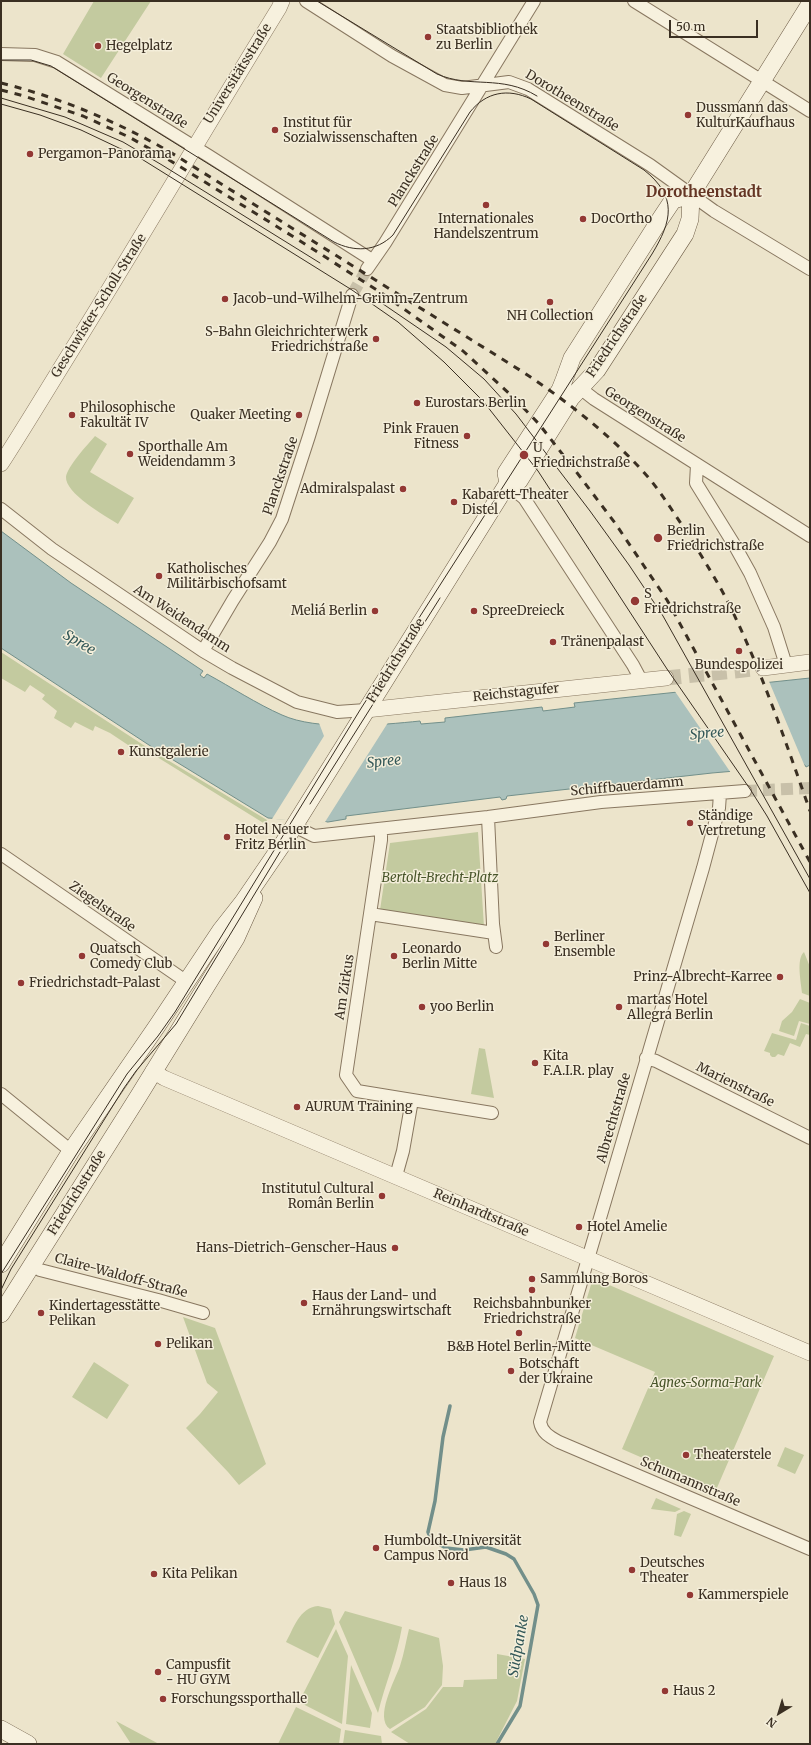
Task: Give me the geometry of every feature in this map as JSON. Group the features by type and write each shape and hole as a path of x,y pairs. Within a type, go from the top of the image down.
{"main road":[{"name":"Friedrichstraße","path":"507,484 519,481 571,398 597,370 686,230 690,219 691,195 810,4"},
{"name":"Friedrichstraße","path":"1,1264 70,1151 134,1060 221,930 243,902 291,830 507,484 506,473 560,390 569,362 575,352 674,200 691,195"},
{"name":"Friedrichstraße","path":"1,1314 236,938 257,891 291,830"},
{"path":"134,1060 153,1071"},
{"path":"1,1729 28,1744"}],"street":[{"name":"Universitätsstraße","path":"195,147 282,1"},
{"name":"Dorotheenstraße","path":"306,1 392,56 440,83 457,88 509,82 523,86 650,165 691,195 810,269"},
{"name":"Planckstraße","path":"369,265 385,243 534,1"},
{"path":"634,1 810,111"},
{"name":"Georgenstraße","path":"1,54 36,55 57,62 195,147 369,265"},
{"name":"Geschwister-Scholl-Straße","path":"1,464 97,311 195,147"},
{"name":"Planckstraße","path":"204,651 233,600 270,542 282,519 352,295"},
{"name":"Georgenstraße","path":"580,388 588,395 810,536"},
{"path":"697,465 696,483 736,546 750,573 774,627 786,665"},
{"path":"507,484 524,498 634,665 641,680"},
{"name":"Am Weidendamm","path":"1,509 52,549 204,651 232,668 295,701 337,712 363,714"},
{"path":"763,668 810,662"},
{"name":"Reichstagufer","path":"363,714 666,678"},
{"name":"Schiffbauerdamm","path":"291,830 314,836 508,815 600,802 745,791"},
{"name":"Albrechtstraße","path":"559,1442 547,1435 541,1428 540,1422 715,826 720,794"},
{"path":"488,817 496,947"},
{"name":"Am Zirkus","path":"380,829 381,840 346,1075 357,1090 492,1113"},
{"name":"Ziegelstraße","path":"1,854 187,982"},
{"path":"369,920 494,933"},
{"name":"Marienstraße","path":"646,1058 656,1061 810,1138"},
{"name":"Reinhardtstraße","path":"153,1071 164,1078 810,1353"},
{"path":"1,1094 70,1151"},
{"path":"396,1176 403,1151 412,1100"},
{"name":"Claire-Waldoff-Straße","path":"32,1265 40,1270 203,1313"},
{"name":"Schumannstraße","path":"559,1442 810,1549"}],"green space":[{"name":"Hegelplatz","path":"94,1 151,1 101,78 63,54"},
{"path":"95,436 107,444 90,472 134,498 118,524 87,504 72,490 67,483 67,473 78,456"},
{"path":"1,652 151,750 267,820 265,824 141,747 137,751 110,733 95,726 93,731 75,722 71,728 54,718 57,711 42,699 45,695 30,685 25,692 1,678"},
{"name":"Bertolt-Brecht-Platz","path":"478,832 484,927 380,910 390,843"},
{"path":"804,952 810,967 810,996 802,993 800,960"},
{"path":"800,999 810,1003 810,1024 799,1021 794,1036 779,1031 782,1021 792,1012"},
{"path":"801,1023 810,1026 810,1035 806,1034 800,1047 790,1043 784,1056 778,1054 775,1057 772,1057 770,1053 764,1051 772,1033 796,1040"},
{"path":"479,1048 485,1049 494,1098 471,1094"},
{"name":"Agnes-Sorma-Park","path":"593,1278 774,1356 716,1490 622,1449 655,1372 575,1338"},
{"path":"183,1317 215,1328 266,1464 239,1485 186,1428 218,1392 207,1383"},
{"path":"94,1362 129,1385 107,1419 72,1397"},
{"path":"785,1447 804,1455 795,1474 777,1466"},
{"path":"656,1498 681,1509 675,1512 651,1509"},
{"path":"684,1511 691,1514 681,1537 674,1535 677,1514"},
{"path":"318,1606 331,1609 335,1624 318,1658 286,1642 298,1620 306,1610"},
{"path":"345,1611 402,1627 378,1713 339,1622"},
{"path":"336,1629 348,1656 342,1724 299,1702"},
{"path":"409,1629 439,1638 443,1666 442,1685 425,1707 390,1729 386,1724 384,1716 385,1708 390,1689 400,1666"},
{"path":"497,1654 525,1659 517,1701 495,1744 410,1744 391,1732 426,1709 443,1687 463,1687 464,1680 497,1679"},
{"path":"351,1665 372,1713 370,1728 346,1724"},
{"path":"296,1707 341,1729 339,1744 278,1744"},
{"path":"116,1721 159,1744 131,1744"},
{"path":"345,1730 381,1736 382,1744 343,1744"}],"water":[{"name":"Spree","path":"1,531 71,583 203,671 200,675 204,678 207,674 263,706 296,720 350,726 420,721 421,724 445,722 445,718 542,707 543,711 575,707 574,703 810,678 810,765 806,767 805,765 712,773 507,796 506,799 502,800 500,797 346,816 346,819 328,822 268,818 152,747 1,648"}],"pier":[{"path":"768,679 806,769 804,767 731,773 674,690"},
{"path":"389,721 325,822 327,822 326,823 272,819 324,736 319,723"}],"waterway":[{"name":"Südpanke","path":"450,1406 443,1437 435,1501 428,1532 430,1537 433,1541 446,1548 464,1550 486,1547 506,1554 514,1559 534,1594 538,1605 520,1706 497,1744"}],"tunnel":[{"path":"352,295 367,269"},
{"path":"666,678 763,668"},
{"path":"745,791 810,788"}],"tram line":[{"path":"317,1 437,74 462,81 511,85 524,89 537,96"},
{"path":"1,60 31,60 51,66 334,242 349,248 365,249 379,245 393,235 470,112 476,105 490,96 506,93 531,99 644,170 655,180 662,190 667,200 668,210 664,231 652,254 360,710 175,1012 158,1036 127,1074 1,1274"},
{"path":"1,98 65,117 123,142 320,263"},
{"path":"1,104 40,115 81,130 140,158 352,290 398,322 444,362 483,401 538,471 667,669 750,789 767,816 810,893"},
{"path":"367,293 446,347 484,379 516,414 590,511 663,616 810,879"},
{"path":"310,804 440,598"},
{"path":"1,1290 11,1269 124,1088 136,1071 176,1024 280,852"}],"railway":[{"path":"1,83 67,103 109,120 170,152 523,372 589,420 620,448 648,477 688,534 709,568 740,627 762,679 810,811"},
{"path":"1,90 24,96 83,116 129,137 166,158 380,292 463,351 514,398 539,424 581,478 615,523 667,600 810,862"}],"place":[{"name":"Staatsbibliothek zu Berlin","path":"428,37"},
{"name":"Hegelplatz","path":"98,46"},
{"name":"Dussmann das KulturKaufhaus","path":"688,115"},
{"name":"Institut für Sozialwissenschaften","path":"275,130"},
{"name":"Pergamon-Panorama","path":"30,154"},
{"name":"Internationales Handelszentrum","path":"486,205"},
{"name":"DocOrtho","path":"583,219"},
{"name":"Jacob-und-Wilhelm-Grimm-Zentrum","path":"225,299"},
{"name":"NH Collection","path":"550,302"},
{"name":"S-Bahn Gleichrichterwerk Friedrichstraße","path":"376,339"},
{"name":"Eurostars Berlin","path":"417,403"},
{"name":"Philosophische Fakultät IV","path":"72,415"},
{"name":"Quaker Meeting","path":"299,415"},
{"name":"Pink Frauen Fitness","path":"467,436"},
{"name":"Sporthalle Am Weidendamm 3","path":"130,454"},
{"name":"U Friedrichstraße","path":"524,455"},
{"name":"Admiralspalast","path":"403,489"},
{"name":"Kabarett-Theater Distel","path":"454,502"},
{"name":"Berlin Friedrichstraße","path":"658,538"},
{"name":"Katholisches Militärbischofsamt","path":"159,576"},
{"name":"S Friedrichstraße","path":"635,601"},
{"name":"Meliá Berlin","path":"375,611"},
{"name":"SpreeDreieck","path":"474,611"},
{"name":"Tränenpalast","path":"553,642"},
{"name":"Bundespolizei","path":"739,651"},
{"name":"Kunstgalerie","path":"121,752"},
{"name":"Ständige Vertretung","path":"690,823"},
{"name":"Hotel Neuer Fritz Berlin","path":"227,837"},
{"name":"Berliner Ensemble","path":"546,944"},
{"name":"Quatsch Comedy Club","path":"82,956"},
{"name":"Leonardo Berlin Mitte","path":"394,956"},
{"name":"Prinz-Albrecht-Karree","path":"780,977"},
{"name":"Friedrichstadt-Palast","path":"21,983"},
{"name":"yoo Berlin","path":"422,1007"},
{"name":"martas Hotel Allegra Berlin","path":"619,1007"},
{"name":"Kita F.A.I.R. play","path":"535,1063"},
{"name":"AURUM Training","path":"297,1107"},
{"name":"Institutul Cultural Român Berlin","path":"382,1196"},
{"name":"Hotel Amelie","path":"579,1227"},
{"name":"Hans-Dietrich-Genscher-Haus","path":"395,1248"},
{"name":"Sammlung Boros","path":"532,1279"},
{"name":"Reichsbahnbunker Friedrichstraße","path":"532,1290"},
{"name":"Haus der Land- und Ernährungswirtschaft","path":"304,1303"},
{"name":"Kindertagesstätte Pelikan","path":"41,1313"},
{"name":"B&B Hotel Berlin-Mitte","path":"519,1333"},
{"name":"Pelikan","path":"158,1344"},
{"name":"Botschaft der Ukraine","path":"511,1371"},
{"name":"Theaterstele","path":"686,1455"},
{"name":"Humboldt-Universität Campus Nord","path":"376,1548"},
{"name":"Deutsches Theater","path":"632,1570"},
{"name":"Kita Pelikan","path":"154,1574"},
{"name":"Haus 18","path":"451,1583"},
{"name":"Kammerspiele","path":"690,1595"},
{"name":"Campusfit - HU GYM","path":"158,1672"},
{"name":"Haus 2","path":"665,1691"},
{"name":"Forschungssporthalle","path":"163,1699"}],"district":[{"name":"Dorotheenstadt","path":"704,193"}]}
